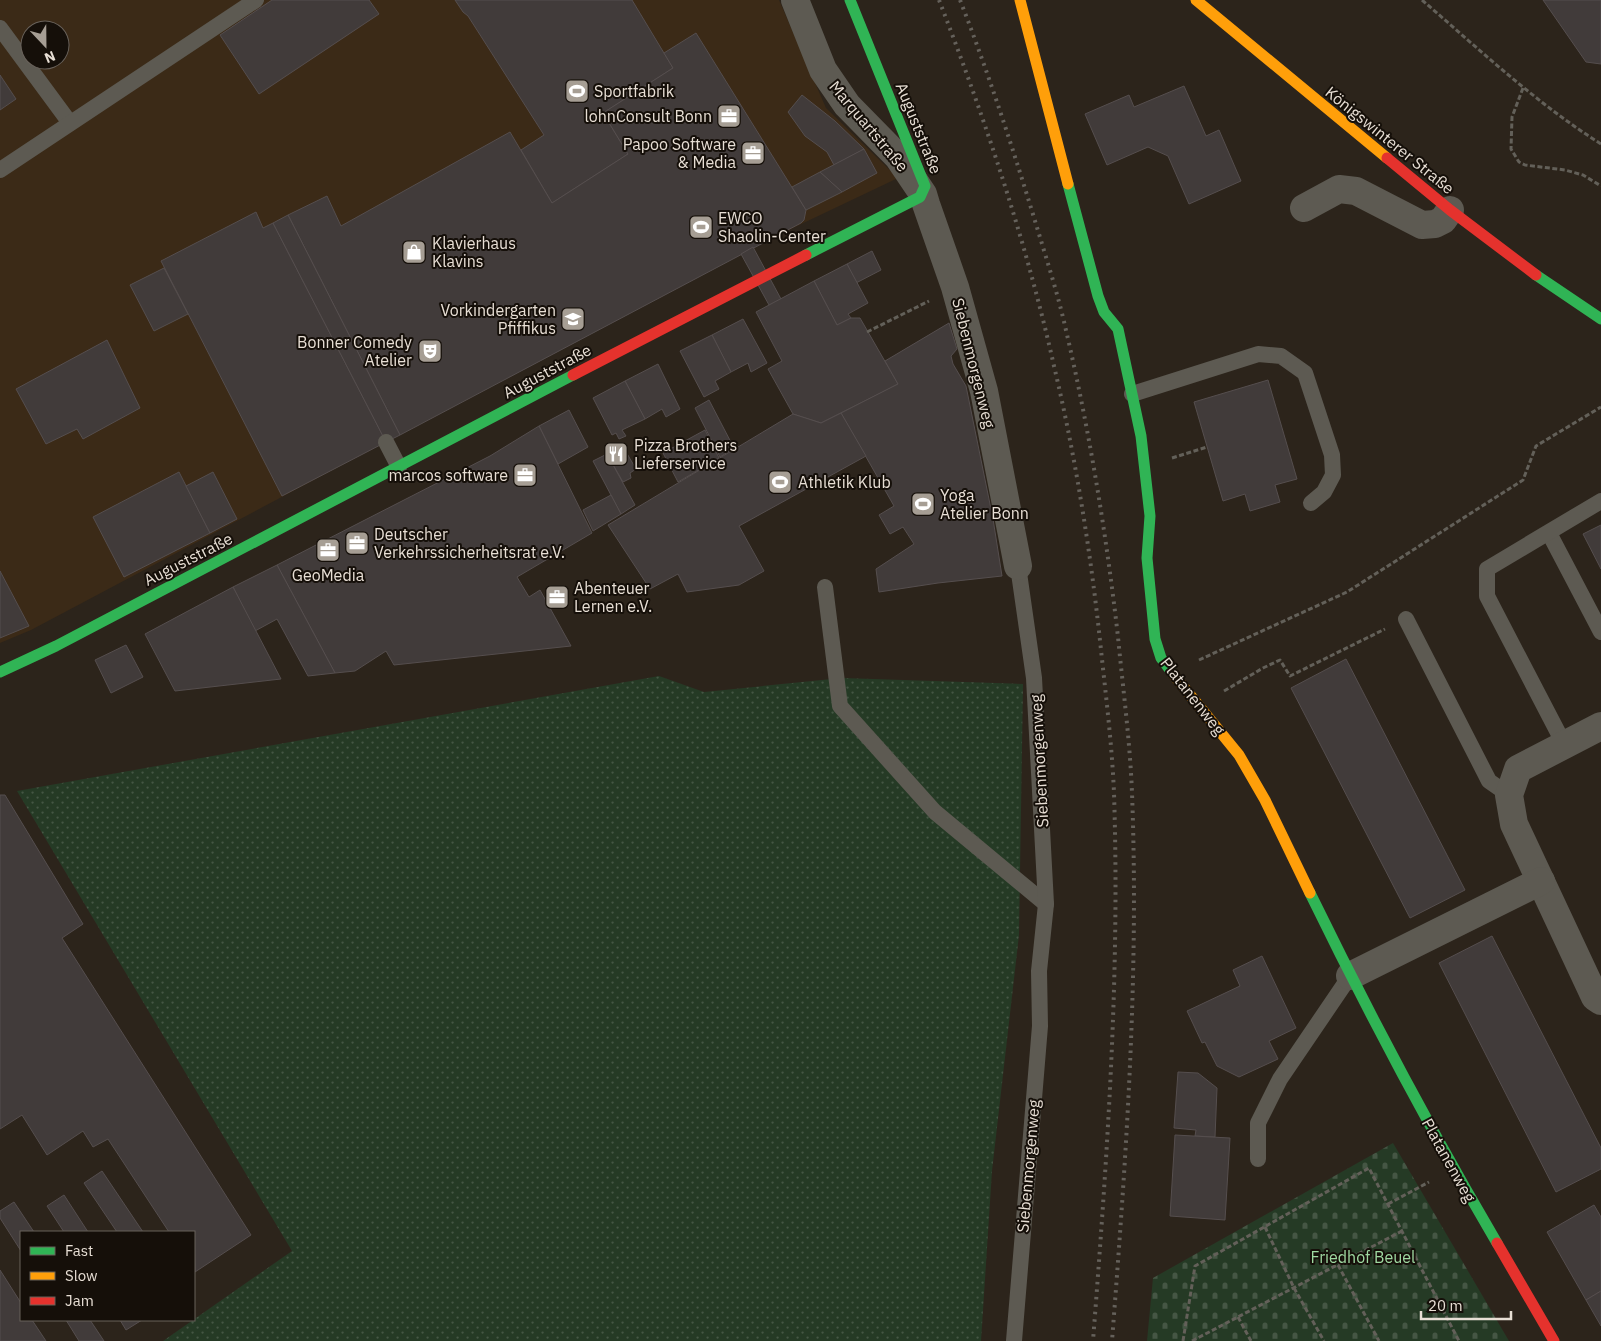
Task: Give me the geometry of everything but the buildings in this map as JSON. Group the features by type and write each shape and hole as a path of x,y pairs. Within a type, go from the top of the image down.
{"street":[{"name":"Marquartstraße","path":"795,0 823,70 847,105 898,157 922,194"},
{"name":"Auguststraße","path":"0,672 56,646 769,273 847,235 922,194 925,186 850,0"},
{"name":"Platanenweg","path":"1020,0 1098,296 1104,312 1118,329 1132,394 1141,436 1149,506 1147,558 1155,639 1161,658 1239,755 1265,800 1350,976 1453,1169 1554,1341"},
{"name":"Königswinterer Straße","path":"1196,0 1450,210 1536,275 1601,319"},
{"path":"1304,208 1339,189 1356,191 1422,225 1435,224 1443,220 1450,210"},
{"name":"Siebenmorgenweg","path":"922,194 955,287 984,391 1018,566"},
{"name":"Königswinterer Straße","path":"1569,296 1601,307"},
{"path":"1601,726 1518,769 1509,795 1514,824 1595,997 1601,1001"},
{"path":"1350,976 1541,881"}],"lane":[{"path":"0,170 256,0"},
{"path":"0,28 70,123"},
{"path":"1132,394 1258,354 1281,356 1305,373 1332,455 1333,475 1324,492 1311,503"},
{"path":"386,442 399,467"},
{"path":"1564,744 1487,596 1487,569 1601,501"},
{"path":"1549,533 1601,632"},
{"name":"Siebenmorgenweg","path":"1014,1341 1040,1026 1040,971 1046,904 1034,678 1018,566"},
{"path":"825,587 840,706 935,812 1046,904"},
{"path":"1406,619 1489,781 1509,795"},
{"path":"1258,1159 1258,1123 1280,1079 1350,976"}],"path":[{"path":"1422,0 1524,88 1601,144"},
{"path":"1524,88 1518,98 1512,117 1512,149 1519,162 1525,165 1565,170 1583,175 1601,186"},
{"path":"867,332 955,287"},
{"path":"1172,673 1347,592 1523,480 1536,446 1601,407"},
{"path":"1180,456 1207,447"},
{"path":"1200,706 1263,668 1280,660 1290,676 1406,619"},
{"path":"1183,1341 1195,1266 1368,1168 1459,1341"},
{"path":"1388,1204 1453,1169"},
{"path":"1265,1227 1294,1288 1324,1341"},
{"path":"1192,1341 1402,1231"},
{"path":"1338,1265 1379,1341"},
{"path":"1238,1317 1251,1341"}],"shaded area":[{"path":"0,0 779,0 826,108 898,178 753,247 31,630 0,643"}],"green space":[{"path":"659,676 704,692 842,678 1023,684 1019,935 992,1171 981,1341 163,1341 192,1321 195,1321 195,1319 292,1251 17,791"},
{"name":"Friedhof Beuel","path":"1393,1143 1509,1341 1147,1341 1153,1278"}],"railway":[{"path":"939,0 1003,181 1043,319 1076,471 1088,542 1097,614 1113,775 1115,930 1111,1067 1093,1341"},
{"path":"960,0 982,58 1011,146 1062,314 1082,403 1096,480 1118,637 1131,774 1134,930 1130,1067 1112,1341"}],"traffic: fast":[{"path":"806,255 920,197 925,186 850,0"},
{"path":"1068,184 1098,296 1104,312 1118,329 1141,436 1150,516 1147,558 1155,639 1161,658 1173,674"},
{"path":"1536,275 1601,319"},
{"path":"0,672 56,646 573,375"},
{"path":"1310,893 1400,1070 1497,1243"}],"traffic: slow":[{"path":"1020,0 1068,184"},
{"path":"1196,0 1387,158"},
{"path":"1173,674 1239,755 1265,800 1310,893"}],"traffic: jam":[{"path":"1387,158 1450,210 1536,275"},
{"path":"573,375 806,255"},
{"path":"1497,1243 1554,1341"}],"place":[{"name":"Sportfabrik","path":"577,91"},
{"name":"lohnConsult Bonn","path":"729,116"},
{"name":"Papoo Software & Media","path":"753,153"},
{"name":"EWCO Shaolin-Center","path":"701,227"},
{"name":"Klavierhaus Klavins","path":"414,252"},
{"name":"Vorkindergarten Pfiffikus","path":"573,319"},
{"name":"Bonner Comedy Atelier","path":"430,351"},
{"name":"Pizza Brothers Lieferservice","path":"616,454"},
{"name":"marcos software","path":"525,475"},
{"name":"Athletik Klub","path":"780,482"},
{"name":"Yoga Atelier Bonn","path":"923,504"},
{"name":"Deutscher Verkehrssicherheitsrat e.V.","path":"357,543"},
{"name":"GeoMedia","path":"328,550"},
{"name":"Abenteuer Lernen e.V.","path":"557,597"}]}
